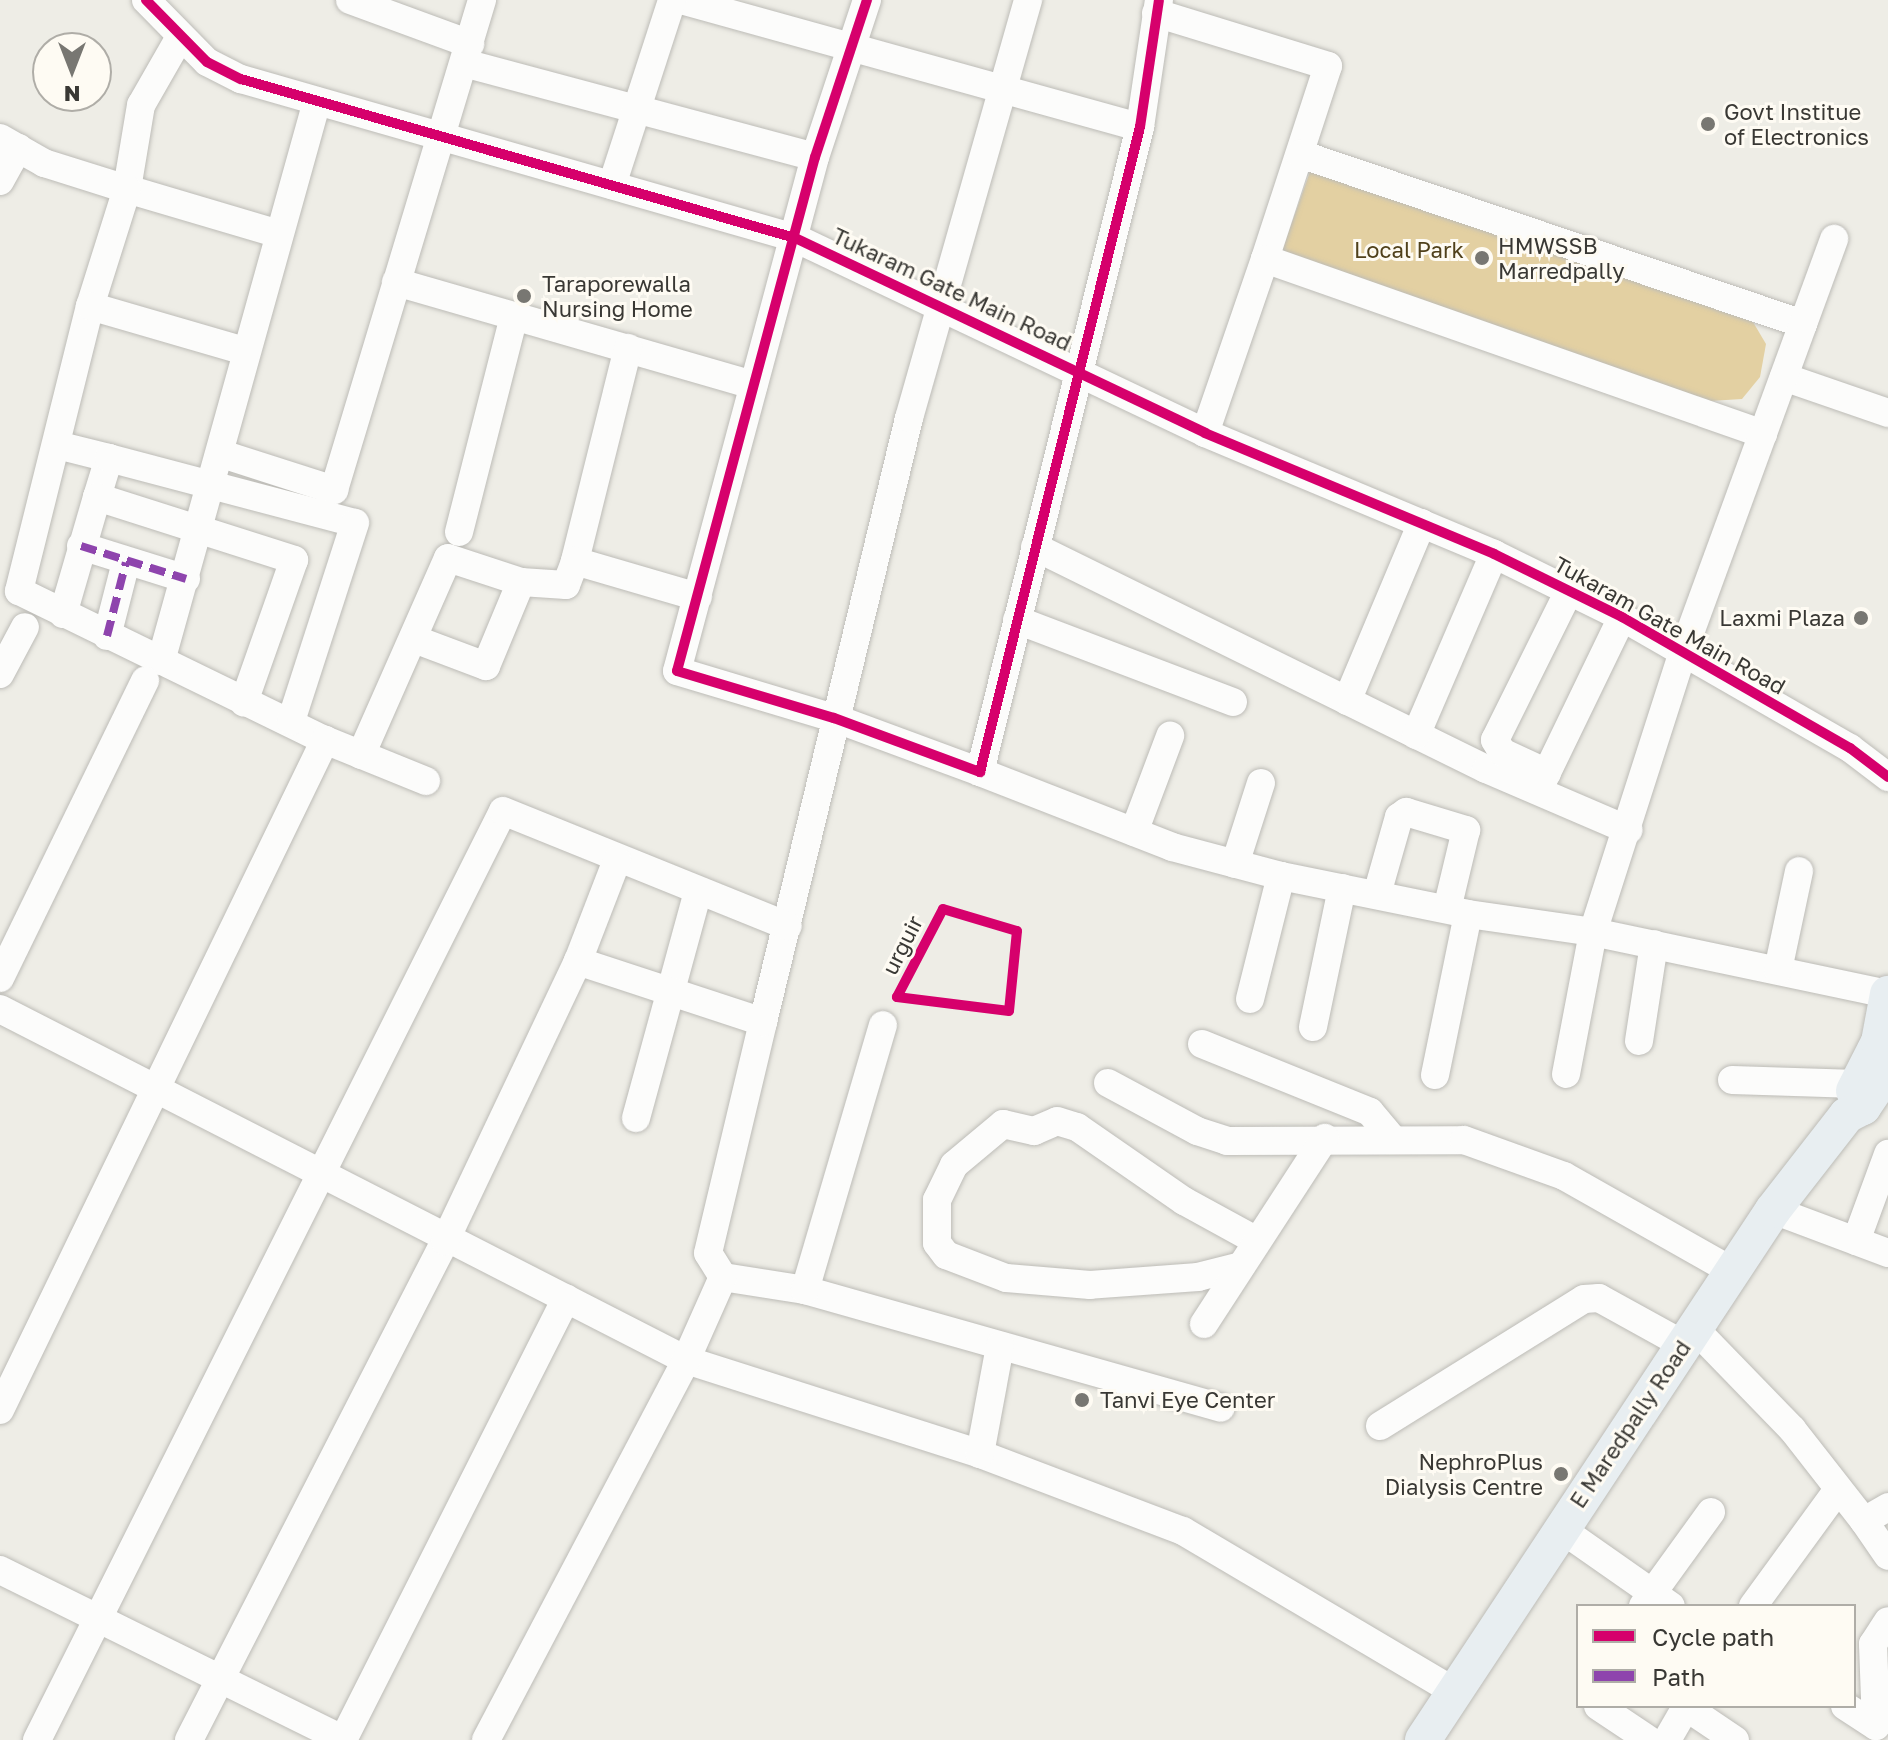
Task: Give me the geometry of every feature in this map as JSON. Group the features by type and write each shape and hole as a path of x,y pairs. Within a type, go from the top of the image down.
{"main road":[{"name":"E Maredpally Road","path":"1423,1740 1773,1210 1864,1090 1879,1042 1888,994"}],"street":[{"name":"Tukaram Gate Main Road","path":"146,0 207,62 241,79 439,139 795,238 943,305 1205,433 1494,554 1622,617 1850,748 1888,777"},
{"path":"350,0 467,54 638,111 815,157"},
{"path":"222,454 334,490 482,0"},
{"path":"612,185 672,0"},
{"path":"681,0 744,8 854,49 1140,127"},
{"path":"867,0 854,49 815,157 677,671 834,718 1134,832 1235,864 1458,912 1792,963 1888,994"},
{"path":"1028,0 943,305 834,718 788,926 708,1253 723,1277 805,1290 1221,1408"},
{"path":"980,772 1077,370 1140,127 1157,6 1328,66 1205,433"},
{"path":"180,37 141,105 127,189 90,306 19,591 107,636 153,671 244,702 291,721 325,740 426,781"},
{"path":"0,978 153,671 215,484 245,351 317,101"},
{"path":"0,181 9,143 44,163 279,234"},
{"path":"1300,154 1803,324"},
{"path":"1566,1074 1593,932 1683,652 1834,239"},
{"path":"1265,259 1763,434"},
{"path":"396,282 753,385"},
{"path":"90,306 245,351"},
{"path":"459,532 514,316"},
{"path":"361,755 448,558 521,582 566,585 575,561 628,348"},
{"path":"1784,377 1888,413"},
{"path":"57,445 355,523 291,721"},
{"path":"63,614 109,458"},
{"path":"97,497 339,572"},
{"path":"1347,701 1422,523"},
{"path":"81,546 186,579"},
{"path":"1035,547 1416,735 1543,782"},
{"path":"1416,735 1494,554"},
{"path":"244,702 294,560"},
{"path":"575,561 698,597"},
{"path":"107,636 126,562"},
{"path":"414,639 486,666 521,582"},
{"path":"1569,591 1495,740 1502,752 1543,782 1628,830"},
{"path":"1543,782 1622,617"},
{"path":"1017,620 1233,702"},
{"path":"0,674 25,627"},
{"path":"1134,832 1170,736"},
{"path":"0,1410 325,740"},
{"path":"1235,864 1261,783"},
{"path":"37,1740 503,811 617,860 788,926"},
{"path":"1377,894 1399,817 1406,812 1466,830 1435,1075"},
{"path":"189,1740 445,1241 578,961 617,860"},
{"path":"1792,963 1799,871"},
{"path":"1250,999 1281,876"},
{"path":"1313,1027 1342,888"},
{"path":"636,1118 667,993 698,891"},
{"path":"1639,1041 1654,944"},
{"path":"578,961 667,993 763,1022"},
{"path":"0,1009 322,1174 445,1241 566,1298 686,1360 980,1454 1183,1531 1455,1692"},
{"path":"805,1290 883,1025"},
{"path":"1202,1044 1370,1112 1393,1139"},
{"path":"1732,1080 1864,1090"},
{"path":"1108,1083 1213,1139 1256,1143 1325,1138 1464,1140 1564,1176 1732,1271"},
{"path":"1241,1266 1198,1277 1090,1285 1006,1278 946,1255 937,1243 937,1200 954,1165 1003,1124 1034,1131 1057,1121 1077,1127 1184,1201 1257,1241"},
{"path":"1204,1324 1325,1138"},
{"path":"1856,1241 1888,1154"},
{"path":"1773,1210 1888,1253"},
{"path":"486,1740 686,1360 723,1277"},
{"path":"0,1570 344,1740 566,1298"},
{"path":"1380,1426 1584,1299 1599,1298 1689,1336 1792,1429 1837,1491 1876,1514 1888,1556"},
{"path":"980,1454 1000,1346"},
{"path":"1754,1604 1837,1491"},
{"path":"1561,1529 1656,1602 1711,1512"},
{"path":"1876,1733 1873,1644 1888,1621"},
{"path":"1601,1708 1649,1740"},
{"path":"1667,1740 1685,1708"},
{"path":"1689,1708 1735,1740"},
{"path":"1847,1708 1876,1733"}],"green space":[{"name":"Local Park","path":"1311,169 1753,322 1766,344 1760,377 1742,399 1710,401 1281,253"}],"marked path":[{"path":"81,546 186,579"},
{"path":"107,636 126,562"}],"cycle path":[{"path":"146,0 207,62 241,79 795,238 1205,433 1494,554 1622,617 1850,748 1888,777"},
{"path":"867,0 815,157 677,671 834,718 980,772 1140,127 1159,0"},
{"name":"urguir","path":"943,909 1017,931 1009,1011 897,997 943,909"}],"place":[{"name":"Govt Institue of Electronics","path":"1708,124"},
{"name":"HMWSSB Marredpally","path":"1482,258"},
{"name":"Taraporewalla Nursing Home","path":"524,296"},
{"name":"Laxmi Plaza","path":"1861,618"},
{"name":"Tanvi Eye Center","path":"1082,1400"},
{"name":"NephroPlus Dialysis Centre","path":"1561,1474"}]}
